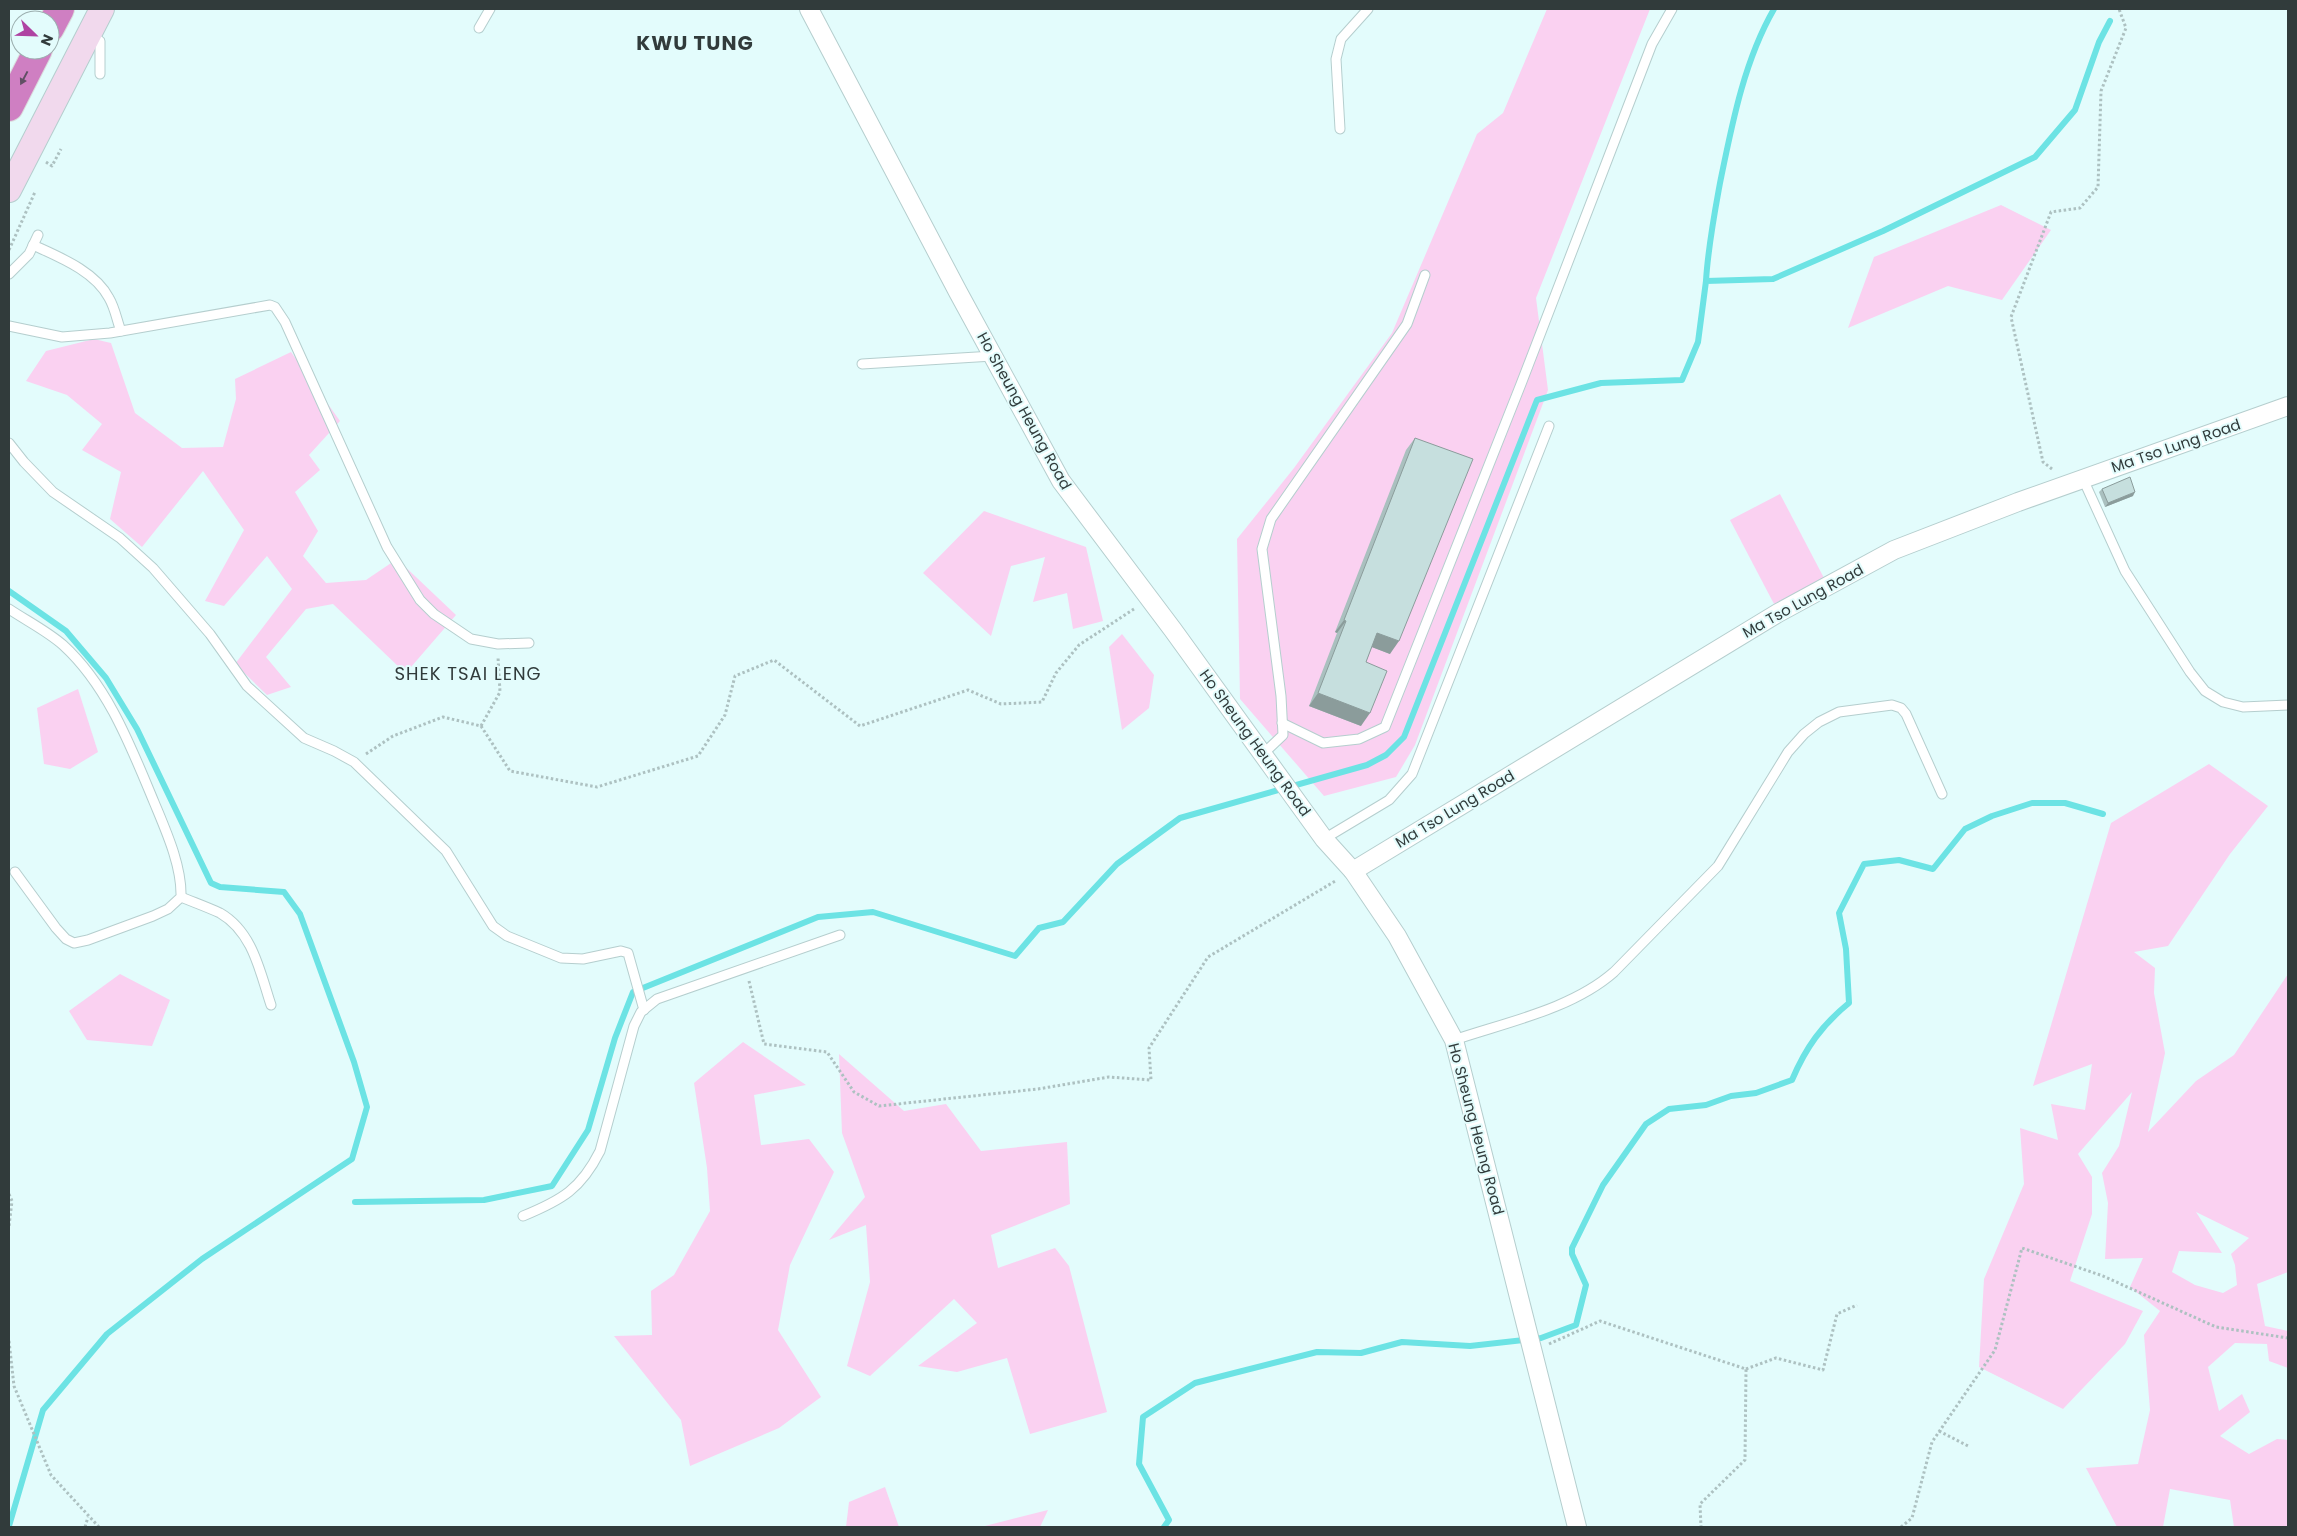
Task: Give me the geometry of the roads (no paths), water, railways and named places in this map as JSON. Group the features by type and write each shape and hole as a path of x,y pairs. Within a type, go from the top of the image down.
{"highway":[{"path":"9,106 33,60"}],"main road":[{"path":"9,190 102,9"}],"street":[{"name":"Ho Sheung Heung Road","path":"809,9 1061,481 1149,598 1324,839 1353,870 1397,936 1454,1040 1577,1527"},
{"name":"Ma Tso Lung Road","path":"1353,870 1778,613 1894,550 2076,481 2288,406"}],"lane":[{"path":"479,28 490,9"},
{"path":"1340,129 1336,59 1341,39 1368,9"},
{"path":"1282,723 1323,743 1359,739 1385,727 1522,384 1652,44 1672,9"},
{"path":"89,35 100,41 100,74"},
{"path":"9,274 29,254 38,235"},
{"path":"33,245 74,264 99,285 109,297 121,331"},
{"path":"1263,754 1283,735 1281,696 1262,549 1271,519 1407,324 1425,275"},
{"path":"9,326 62,337 121,331 270,305 274,307 284,322 387,547 420,600 434,614 472,639 498,644 529,643"},
{"path":"862,364 993,356"},
{"path":"1324,839 1389,800 1412,774 1549,426"},
{"path":"9,443 24,462 53,492 120,538 153,568 210,634 238,677 254,692 304,738 354,762 446,851 493,926 507,936 561,958 572,960 621,951 628,952 644,1010"},
{"path":"2076,481 2125,571 2180,658 2205,691 2223,702 2243,706 2288,705"},
{"path":"9,609 62,646 82,667 114,713 162,823 181,881 180,897 168,909 153,916 88,940 74,943 66,939 56,928 15,872"},
{"path":"1454,1040 1571,1000 1601,983 1614,972 1718,866 1788,752 1804,734 1819,722 1839,712 1892,705 1901,708 1906,714 1942,794"},
{"path":"180,897 220,914 242,933 253,950 271,1005"},
{"path":"523,1216 560,1200 577,1187 591,1169 600,1151 634,1026 644,1010 657,999 840,935"}],"waterway":[{"path":"1706,281 1713,220 1734,116 1747,71 1774,9"},
{"path":"355,1202 484,1200 552,1186 588,1130 615,1038 633,992 818,917 873,912 1015,956 1039,928 1063,922 1117,864 1180,818 1367,765 1386,755 1404,737 1537,400 1601,383 1682,380 1698,342 1706,281 1773,279 1883,231 2035,157 2075,110 2099,42 2110,21"},
{"path":"9,591 66,631 106,678 137,729 211,883 220,887 284,892 300,914 354,1062 367,1107 352,1159 202,1259 107,1334 43,1410 9,1526"},
{"path":"1164,1527 1169,1520 1139,1464 1143,1417 1195,1383 1317,1352 1361,1353 1402,1342 1470,1346 1541,1338 1576,1325 1586,1285 1572,1254 1572,1248 1603,1185 1646,1124 1669,1109 1706,1105 1731,1096 1756,1093 1792,1080 1803,1057 1816,1037 1849,1003 1846,949 1839,913 1864,864 1899,860 1933,869 1965,829 1992,816 2032,803 2065,803 2103,814"}],"district":[{"name":"KWU TUNG","path":"695,43"},
{"name":"SHEK TSAI LENG","path":"468,674"}]}
